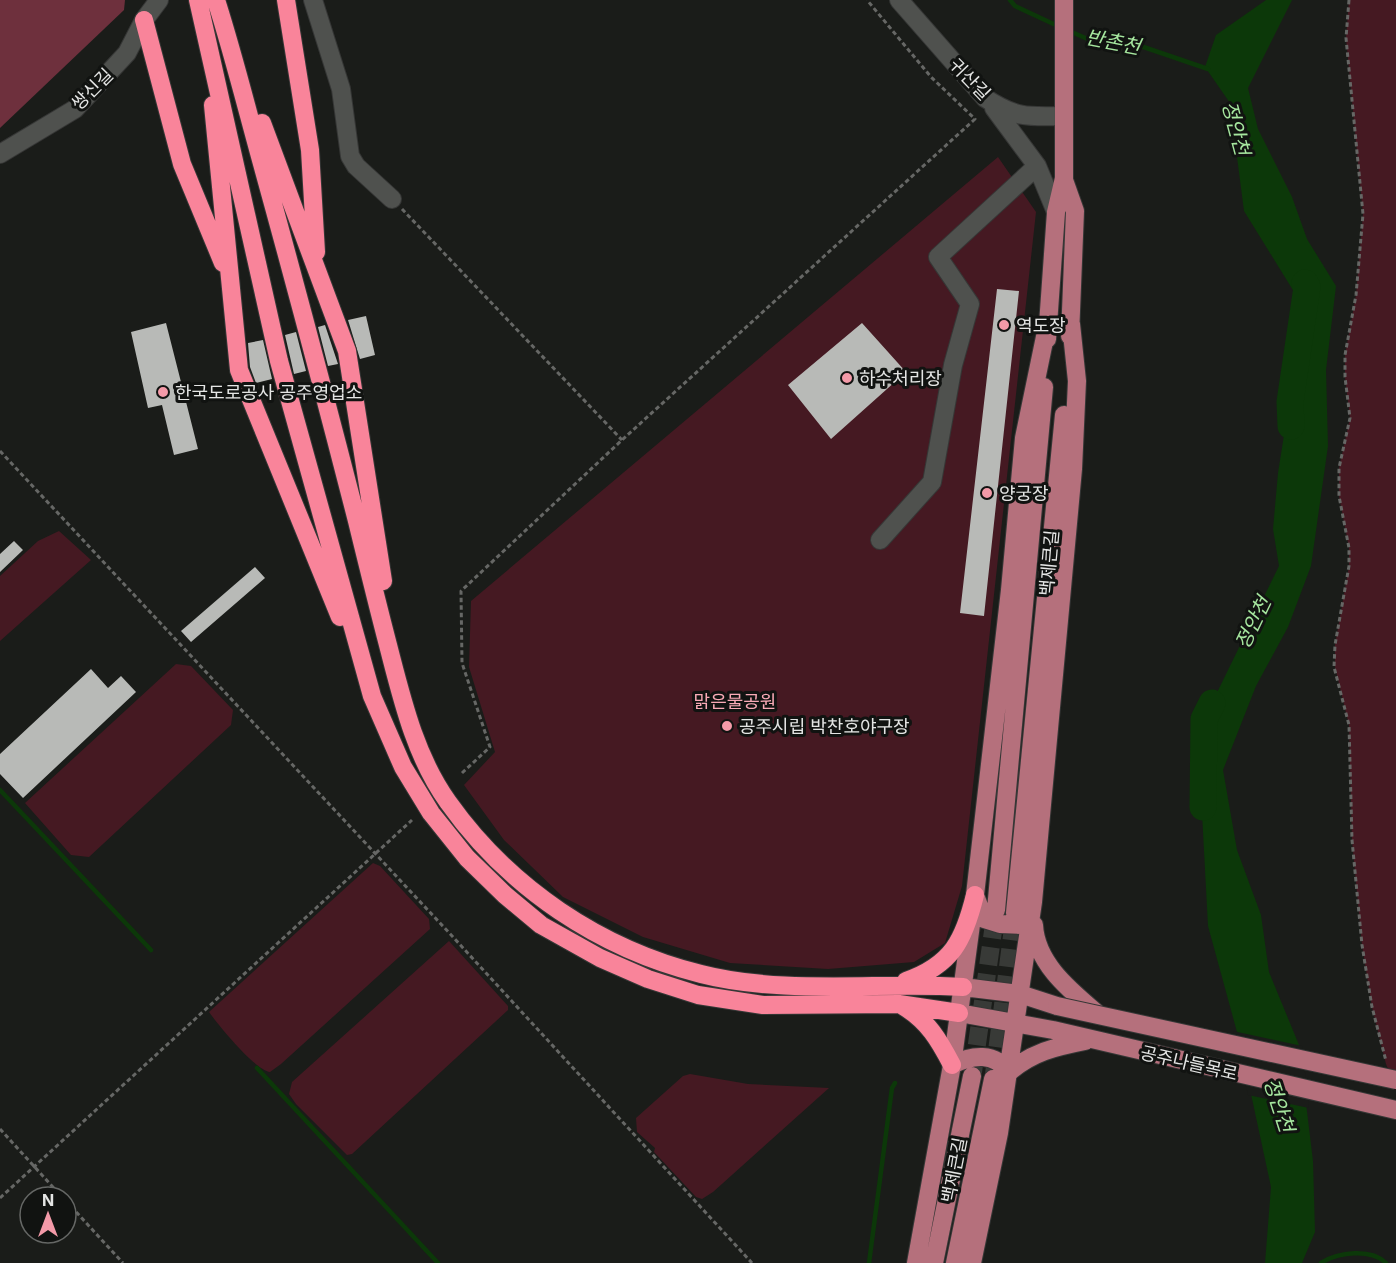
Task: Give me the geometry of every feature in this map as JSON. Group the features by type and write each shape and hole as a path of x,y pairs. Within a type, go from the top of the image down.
{"highway":[{"path":"198,0 214,11 347,351 399,689"},
{"path":"286,0 310,150 318,272"},
{"path":"214,11 230,279 239,370 372,696 403,767 431,813 467,858 504,895 541,925 600,958 648,979 698,994 763,1005 899,1004 959,1012"},
{"path":"214,11 315,354 399,689 421,756 447,802 489,851 553,908 609,940 655,960 703,975 765,984 899,984 963,987"},
{"path":"214,11 279,362 372,696"},
{"path":"144,20 182,164 230,279"},
{"path":"899,984 927,974 954,951 967,928 975,895"},
{"path":"899,1004 920,1016 935,1034 952,1065"}],"main road":[{"name":"백제큰길","path":"996,910 1045,376 1056,212 1064,178 1064,0"},
{"name":"백제큰길","path":"1015,914 1069,380 1075,211 1064,178"},
{"path":"1001,1076 1016,1023 1033,902 1073,469 1077,381 1071,324"},
{"path":"916,1263 952,1065 963,987 1010,590 1024,438 1047,327"},
{"path":"975,895 984,919 1009,925 1021,925 1026,921 1033,902"},
{"path":"1033,902 1035,942 1060,981 1099,1015"},
{"name":"공주나들목로","path":"963,987 1020,994 1057,1006 1396,1080"},
{"name":"공주나들목로","path":"959,1012 1016,1023 1052,1039 1090,1040 1396,1110"},
{"path":"1001,1076 1052,1039"},
{"path":"952,1065 966,1057 979,1056 1002,1063 999,1132 972,1263"},
{"name":"백제큰길","path":"934,1263 972,1076"},
{"name":"백제큰길","path":"955,1263 1001,1076"}],"street":[{"name":"쌍신길","path":"0,154 75,109 127,53 144,20 159,0"},
{"path":"313,0 341,89 350,156 356,166 393,199"},
{"name":"귀산길","path":"898,0 985,98 1003,109 1024,117 1063,116"},
{"path":"985,98 1008,124 1037,166 1056,212"},
{"path":"880,540 932,482 953,365 970,304 938,257 1037,166"}],"path":[{"path":"462,773 490,747 462,663 461,591 622,440 975,119 931,77 867,0"},
{"path":"1349,0 1346,38 1363,214 1356,295 1345,355 1344,377 1350,418 1339,468 1339,496 1349,548 1349,566 1335,645 1335,667 1349,725 1352,840 1362,945 1372,1007 1386,1064"},
{"path":"393,199 622,440"},
{"path":"0,451 752,1263"},
{"path":"0,1198 412,820"},
{"path":"0,1130 51,1185"},
{"path":"78,1214 123,1263"}],"green space":[{"path":"1349,0 1396,0 1396,1088 1386,1064 1372,1007 1362,945 1352,840 1349,725 1335,667 1335,645 1349,566 1349,548 1339,496 1339,468 1350,418 1345,355 1356,295 1363,214 1346,38"},
{"name":"맑은물공원","path":"998,157 1036,212 962,886 945,943 914,962 828,969 730,963 643,937 563,897 504,840 464,785 495,752 469,667 471,601"},
{"path":"59,531 91,560 0,641 0,576 38,541"},
{"path":"176,664 191,666 233,710 231,725 89,857 71,855 25,803"},
{"path":"373,863 380,866 429,919 430,929 281,1064 270,1072 263,1069 238,1046 209,1012"},
{"path":"449,941 508,1006 508,1010 352,1154 347,1155 296,1104 289,1094 292,1082"},
{"path":"690,1074 748,1084 829,1088 713,1192 702,1199 696,1197 654,1152 655,1148 637,1132 636,1118 683,1076"}],"shaded area":[{"path":"0,0 125,0 124,10 0,128"}],"water":[{"path":"1266,0 1292,0 1248,88 1258,129 1292,197 1307,239 1336,286 1326,370 1328,446 1311,566 1288,627 1256,686 1223,770 1237,850 1261,915 1269,972 1299,1045 1313,1161 1315,1232 1302,1263 1265,1263 1271,1187 1240,1043 1208,926 1201,794 1204,719 1279,566 1273,529 1278,473 1304,308 1244,211 1230,103 1205,67 1216,35"}],"pier":[{"path":"1233,1031 1302,1046 1309,1108 1248,1095"}],"building":[{"name":"양궁장","path":"997,289 1019,291 984,616 960,613"},
{"path":"366,316 375,355 360,359 348,320"},
{"name":"한국도로공사 공주영업소","path":"166,323 198,449 174,455 162,405 148,408 131,332"},
{"name":"하수처리장","path":"862,323 906,372 831,439 788,385"},
{"path":"325,325 338,364 328,366 318,327"},
{"path":"296,332 306,371 294,374 285,335"},
{"path":"263,340 272,379 256,383 250,367 248,343"},
{"path":"14,541 23,550 0,572 0,554"},
{"path":"255,567 265,578 191,642 181,631"},
{"path":"91,669 108,688 121,676 136,692 23,798 0,774 0,754"}],"waterway":[{"name":"반촌천","path":"1010,0 1015,6 1060,27"},
{"name":"반촌천","path":"1067,30 1090,40 1123,40 1208,69"},
{"name":"정안천","path":"1291,426 1290,402 1307,287 1305,283"},
{"name":"정안천","path":"1203,807 1204,719 1212,703"},
{"path":"0,790 151,950"},
{"path":"257,1068 438,1263"},
{"path":"869,1263 892,1088 895,1083"},
{"path":"1321,1263 1336,1256 1354,1253 1372,1255 1386,1263"}],"tunnel":[{"path":"973,1072 996,910"},
{"path":"994,1074 1015,913"}],"place":[{"name":"역도장","path":"1004,325"},
{"name":"하수처리장","path":"847,378"},
{"name":"한국도로공사 공주영업소","path":"163,392"},
{"name":"양궁장","path":"987,493"},
{"name":"공주시립 박찬호야구장","path":"727,726"}]}
